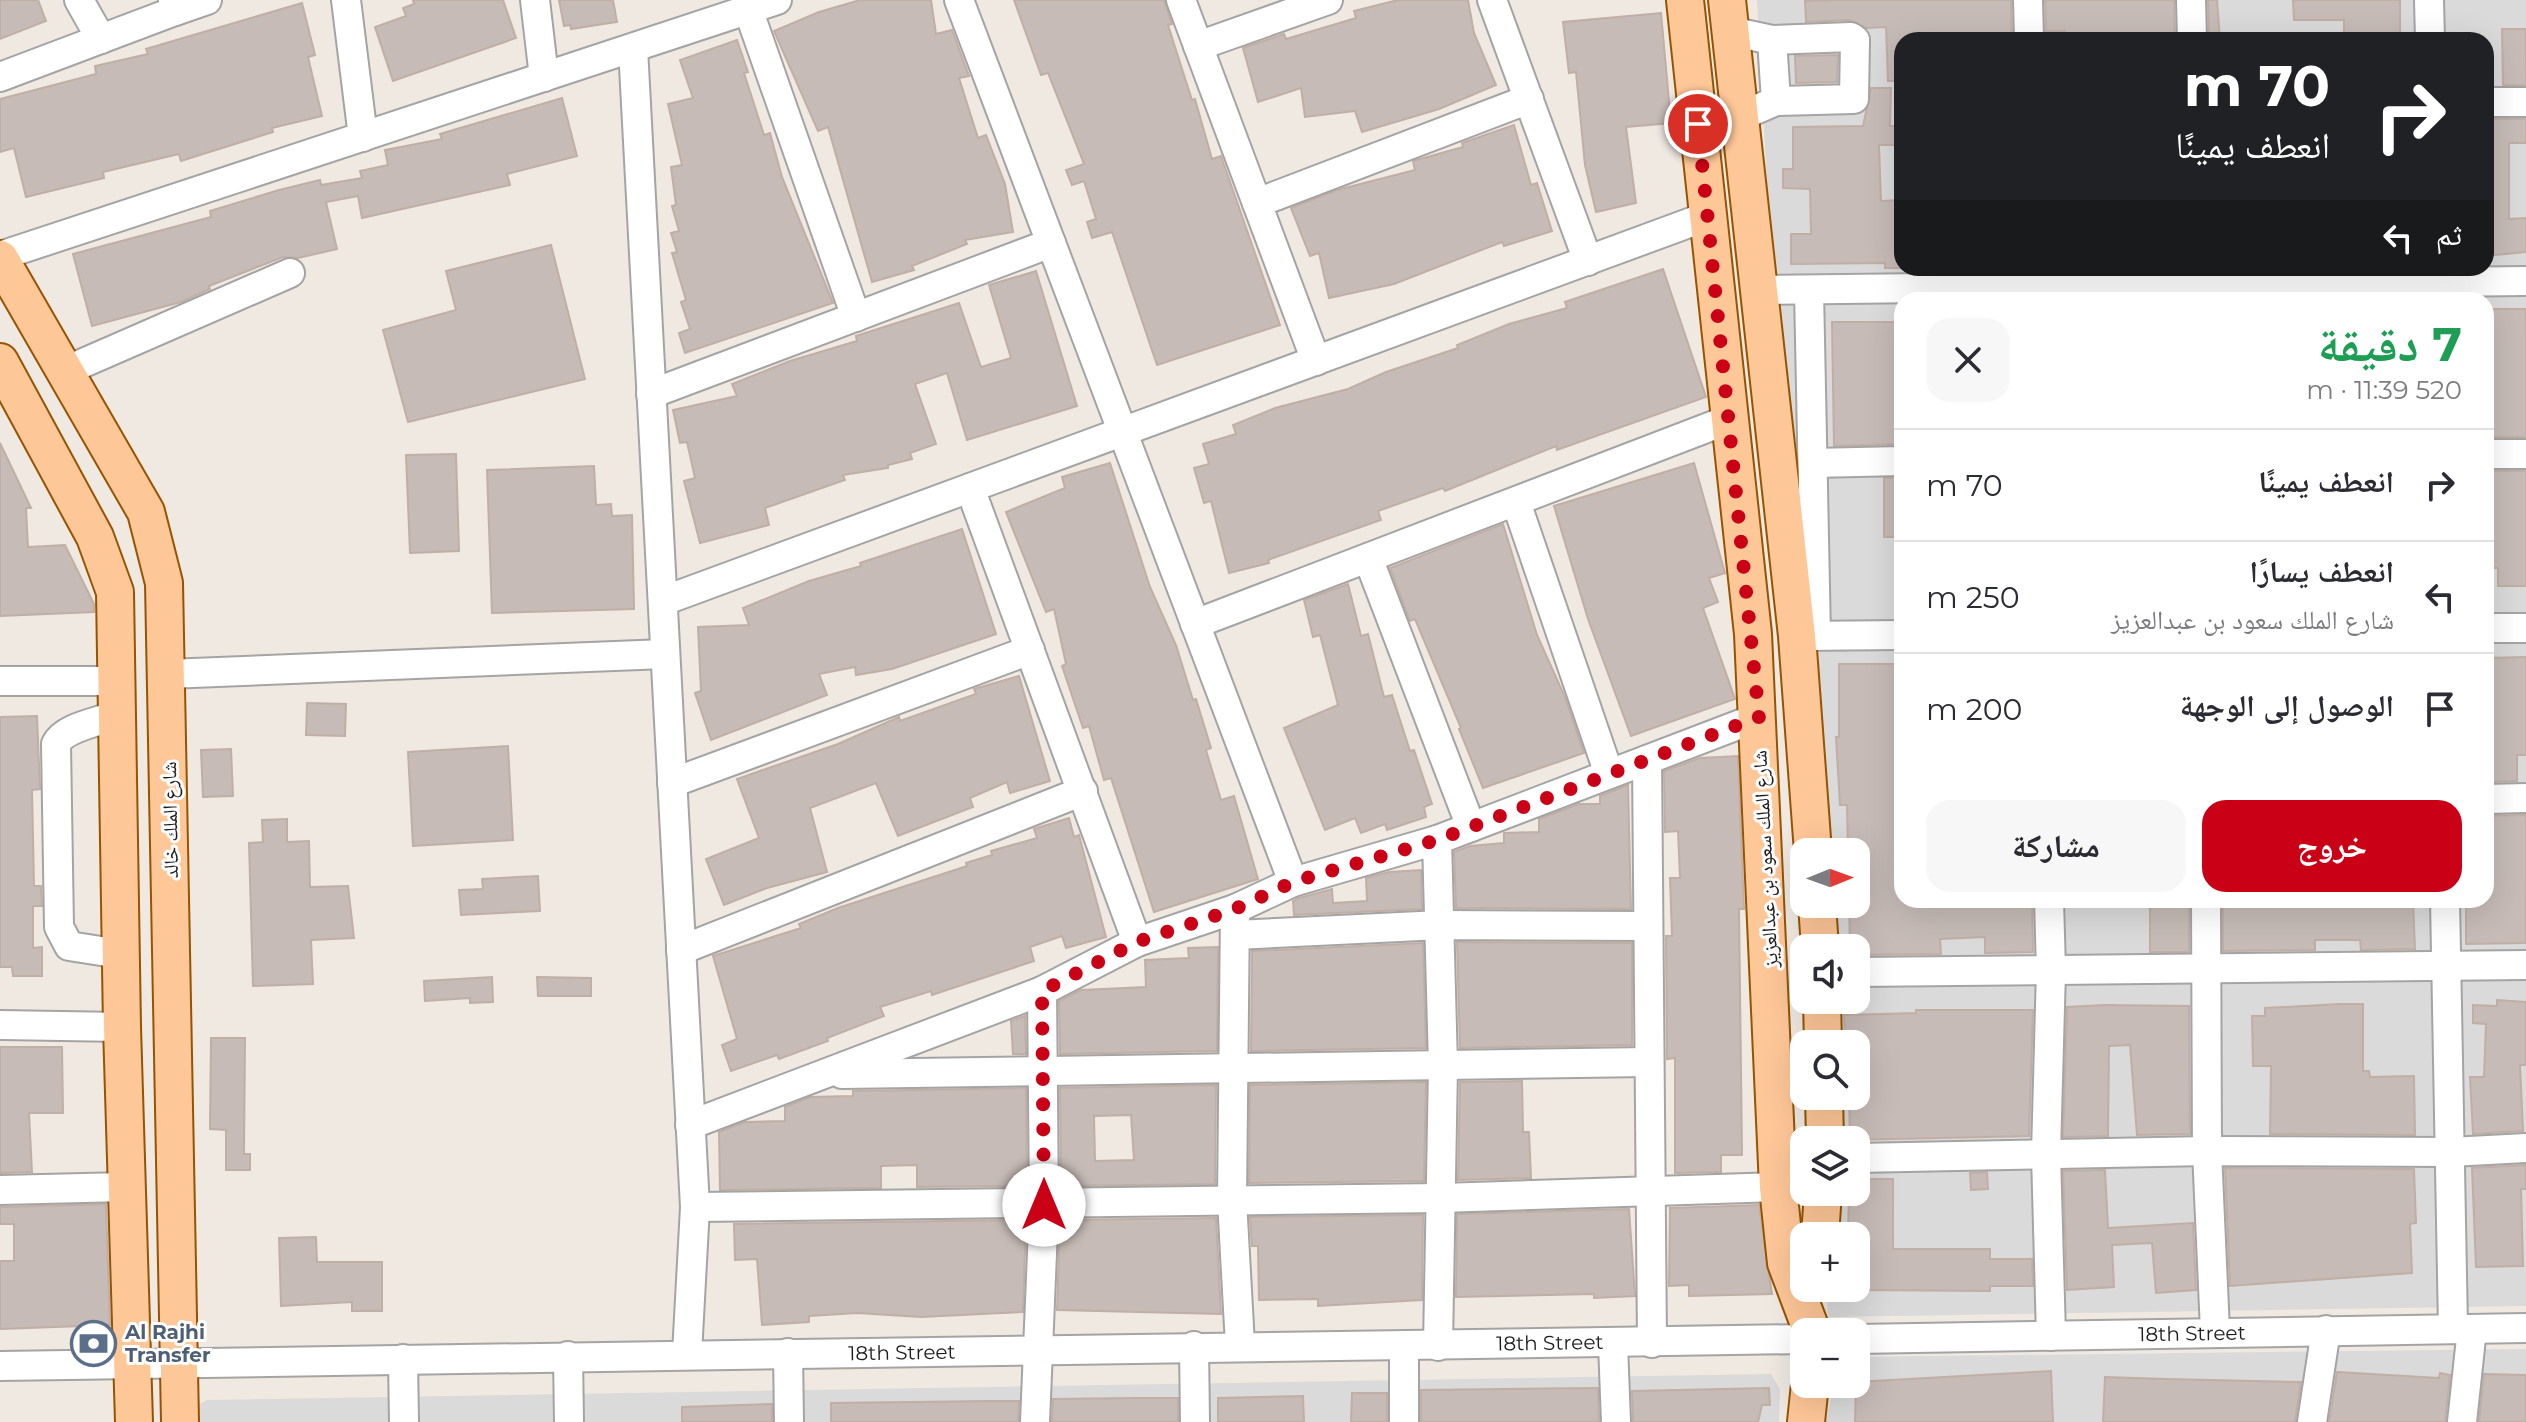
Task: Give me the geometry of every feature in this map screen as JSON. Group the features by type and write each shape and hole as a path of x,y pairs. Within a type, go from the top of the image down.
{"main road":[{"name":"شارع الملك سعود بن عبدالعزيز","path":"1685,0 1759,717 1778,1187 1786,1263 1808,1318"},
{"path":"1729,15 1758,290 1806,636 1813,838"},
{"name":"شارع الملك خالد","path":"0,258 146,512 164,583 180,1422"},
{"path":"0,362 95,537 115,592 120,954 134,1422"},
{"path":"1806,1422 1809,1398"}],"street":[{"path":"79,0 101,39"},
{"path":"0,77 101,39 174,5 207,0"},
{"path":"346,0 363,137"},
{"path":"535,0 544,77"},
{"path":"0,258 633,48 707,11 748,9 777,0"},
{"path":"959,0 1293,882"},
{"path":"1181,0 1316,361"},
{"path":"1198,46 1328,0"},
{"path":"1492,0 1588,261"},
{"path":"2028,0 2029,32"},
{"path":"2191,0 2192,32"},
{"path":"2429,0 2430,32"},
{"path":"748,9 856,317"},
{"path":"1729,15 1772,40 1851,37 1855,40 1854,99 1776,101 1739,117"},
{"path":"1772,40 1776,101"},
{"path":"633,48 695,1207 687,1354"},
{"path":"1257,203 1529,99"},
{"path":"2494,102 2526,102"},
{"path":"663,601 1708,216"},
{"path":"651,394 1051,243"},
{"path":"65,371 290,273"},
{"path":"1758,290 2526,281"},
{"path":"1809,290 1813,463 1806,636 1894,635"},
{"path":"1195,624 1730,419"},
{"path":"2494,454 2526,454"},
{"path":"1813,463 1894,461"},
{"path":"970,488 1137,942"},
{"path":"1516,502 1609,774"},
{"path":"1368,558 1471,827"},
{"path":"2494,628 2526,628"},
{"path":"672,783 1030,650"},
{"path":"167,674 665,654"},
{"path":"0,681 116,698"},
{"path":"116,698 59,737 56,760 59,927 69,946 120,954"},
{"path":"1235,922 1293,882 1437,840 1759,717"},
{"path":"1647,760 1652,1343"},
{"path":"681,950 1083,791"},
{"path":"2494,799 2526,798"},
{"path":"1437,840 1443,1066 1438,1346"},
{"path":"2049,908 2051,970 2046,1154 2051,1336"},
{"path":"2206,908 2207,1151 2215,1331"},
{"path":"2445,908 2451,1152 2462,1328 2462,1422"},
{"path":"1235,922 1231,1070 1232,1200 1240,1345"},
{"path":"690,1125 1042,991 1137,942 1235,922 1648,926"},
{"path":"1870,972 2526,965"},
{"path":"1035,1422 1044,1205 1042,991"},
{"path":"0,1025 122,1027"},
{"path":"823,1074 1649,1062"},
{"path":"1870,1158 2207,1151 2451,1152 2526,1148"},
{"path":"0,1190 126,1187"},
{"path":"695,1207 1441,1198 1778,1187"},
{"name":"18th Street","path":"1870,1339 2526,1328"},
{"path":"2312,1422 2326,1330"},
{"name":"18th Street","path":"0,1366 1240,1345 1404,1347 1790,1339"},
{"path":"1613,1344 1616,1422"},
{"path":"1194,1346 1195,1422"},
{"path":"1404,1347 1404,1422"},
{"path":"788,1353 789,1422"},
{"path":"568,1356 569,1422"},
{"path":"403,1359 404,1422"}],"shaded area":[{"path":"1757,0 2526,0 2526,1306 1828,1317 1827,1302 1870,1302 1870,1222 1822,1222 1822,1206 1870,1206 1870,1126 1817,1126 1817,1110 1870,1110 1870,1030 1812,1030 1812,1014 1870,1014 1870,934 1807,934 1807,918 1870,918 1870,838 1802,838"},
{"path":"2526,1349 2526,1422 1826,1422 1831,1398 1870,1398 1870,1357"},
{"path":"1771,1374 1780,1389 1779,1422 197,1422 196,1406 207,1400"}],"building":[{"path":"0,0 38,0 46,21 0,39"},
{"path":"413,0 503,0 516,38 393,81 375,27 406,16 403,8 414,4"},
{"path":"559,0 613,0 617,22 571,29 570,25 564,26"},
{"path":"860,0 931,0 936,34 952,30 969,76 959,78 978,138 986,135 1005,184 1013,232 965,240 967,244 912,266 914,270 872,282 828,127 818,131 774,31 819,12"},
{"path":"1014,0 1164,0 1172,24 1168,25 1192,100 1195,99 1212,159 1221,156 1280,325 1157,365 1112,232 1092,238 1087,222 1096,219 1084,181 1072,185 1066,170 1084,164 1048,73 1041,75"},
{"path":"1398,0 1468,0 1474,33 1496,85 1439,109 1362,132 1355,111 1305,117 1301,88 1258,102 1243,48 1284,34 1286,39 1356,18 1354,11"},
{"path":"2011,0 2012,32 1894,32 1894,81 1888,81 1886,27 1866,28 1850,20 1806,22 1805,1"},
{"path":"2045,0 2174,0 2175,32 2046,31"},
{"path":"2208,0 2217,0 2219,32 2209,32"},
{"path":"2293,0 2400,0 2400,32 2344,32 2344,20 2294,20"},
{"path":"302,3 315,55 308,57 322,116 272,128 273,132 181,161 179,154 103,172 104,178 26,197 14,148 0,152 0,99 96,74 95,66 148,54 146,49"},
{"path":"1661,13 1671,123 1626,127 1636,203 1596,212 1585,165 1576,72 1569,73 1563,22"},
{"path":"2502,29 2526,29 2526,85 2503,85"},
{"path":"737,40 764,135 770,133 782,177 833,303 685,353 679,333 690,329 681,302 686,300 672,253 677,252 671,233 679,231 672,206 676,205 671,167 682,165 668,104 693,98 680,60"},
{"path":"1838,55 1837,82 1796,83 1795,56"},
{"path":"1871,88 1891,88 1890,126 1894,126 1894,145 1879,145 1881,201 1894,200 1894,268 1885,268 1885,263 1791,264 1791,234 1811,234 1810,189 1783,188 1783,169 1793,169 1793,127 1863,126"},
{"path":"562,98 577,156 507,174 510,185 362,218 358,196 326,202 337,249 298,258 283,257 209,286 210,289 181,302 92,326 73,254 211,217 210,211 279,190 320,180 321,185 362,178 360,171 388,165 385,150 442,139 440,134"},
{"path":"2494,119 2526,119 2526,143 2509,143 2509,219 2526,218 2526,252 2494,255"},
{"path":"1514,125 1531,185 1537,183 1552,231 1504,246 1502,242 1394,284 1329,298 1319,253 1310,256 1291,208 1337,190 1415,170 1413,161 1463,147 1462,143"},
{"path":"551,245 585,379 408,422 383,330 456,310 446,271"},
{"path":"1663,269 1706,397 1557,450 1556,446 1445,491 1443,488 1378,511 1381,520 1268,560 1269,563 1229,573 1211,501 1204,503 1194,468 1209,464 1203,444 1236,434 1233,425 1275,408 1348,389 1386,372 1458,348 1457,345 1509,324 1567,308 1565,302"},
{"path":"1036,271 1077,406 967,440 947,373 915,384 936,444 910,453 912,459 888,465 888,468 843,475 845,480 765,508 769,525 700,543 684,481 695,478 687,442 680,443 673,410 737,396 732,384 790,361 857,341 856,336 959,303 981,367 1011,358 989,285"},
{"path":"2494,309 2526,309 2526,437 2494,437"},
{"path":"1832,322 1894,322 1894,444 1834,446"},
{"path":"0,443 31,508 26,508 28,547 65,545 94,604 94,612 0,616"},
{"path":"456,454 459,551 410,553 406,455"},
{"path":"1110,463 1150,587 1176,645 1193,700 1196,699 1211,748 1206,750 1221,800 1234,796 1258,879 1154,912 1111,778 1104,780 1089,726 1083,728 1062,666 1066,664 1054,609 1046,612 1006,512 1065,488 1062,477"},
{"path":"1694,463 1725,573 1709,578 1718,602 1703,608 1735,699 1631,736 1588,619 1554,506"},
{"path":"594,466 596,505 611,504 612,516 632,515 634,609 492,613 487,470"},
{"path":"2494,471 2526,471 2526,586 2498,586 2498,568 2494,568"},
{"path":"1884,478 1894,478 1894,537 1884,537"},
{"path":"1503,524 1537,635 1565,697 1584,753 1483,788 1415,619 1410,621 1390,568"},
{"path":"962,529 996,634 892,669 856,675 855,667 819,674 827,695 711,740 695,693 701,691 698,627 749,625 743,608 809,581 861,566 860,563"},
{"path":"1348,584 1361,636 1368,634 1384,697 1392,695 1432,804 1424,807 1426,817 1387,830 1385,824 1361,833 1355,818 1325,830 1284,728 1338,705 1320,635 1313,637 1304,600"},
{"path":"2526,657 2526,755 2517,755 2517,781 2494,782 2494,658"},
{"path":"1839,664 1894,664 1894,908 2032,908 2033,952 1985,953 1985,937 1940,939 1941,954 1870,955 1870,934 1850,934 1849,918 1870,918 1870,838 1848,838 1847,805 1840,805 1836,737 1839,737"},
{"path":"1019,676 1050,781 1010,793 1007,782 970,798 973,807 898,836 876,783 810,808 827,872 767,888 724,905 706,859 759,838 737,779 838,744 899,717 900,721 976,694 974,689"},
{"path":"307,703 346,704 345,736 306,735"},
{"path":"37,716 40,789 32,790 34,886 41,886 42,906 33,906 33,948 42,947 42,976 13,976 12,967 0,967 0,717"},
{"path":"508,746 513,840 413,846 408,752"},
{"path":"231,749 233,796 203,797 201,750"},
{"path":"1738,756 1744,909 1739,909 1742,1155 1721,1155 1721,1172 1675,1173 1675,1058 1667,1059 1666,936 1672,936 1670,878 1680,878 1678,831 1665,832 1664,771 1700,758"},
{"path":"1628,785 1631,909 1456,908 1454,852 1470,846 1504,843 1504,833 1539,832 1539,819 1579,804 1600,804 1600,796"},
{"path":"2526,815 2526,943 2466,944 2466,908 2494,908 2494,816"},
{"path":"1069,818 1074,837 1079,835 1106,937 1066,948 1062,936 1030,947 1034,961 932,995 931,991 880,1007 884,1016 827,1038 828,1041 779,1059 777,1055 731,1071 722,1045 737,1039 713,956 801,928 799,924 838,908 967,866 966,863 992,855 991,851 1037,838 1034,829"},
{"path":"287,819 287,842 309,841 310,887 348,886 354,938 311,940 313,984 253,986 249,843 263,842 262,820"},
{"path":"1421,870 1422,909 1294,915 1293,901 1299,898 1332,889 1333,903 1367,901 1366,878 1389,872"},
{"path":"538,876 540,911 461,915 459,890 483,889 482,879"},
{"path":"2150,908 2189,908 2189,952 2150,952"},
{"path":"2223,908 2413,908 2415,949 2361,950 2360,940 2315,940 2315,950 2223,951"},
{"path":"1457,942 1632,943 1632,1045 1460,1048"},
{"path":"1423,943 1426,1048 1251,1051 1252,951"},
{"path":"1218,947 1217,1051 1060,1054 1059,1001 1081,990 1146,987 1145,960 1189,958 1188,948"},
{"path":"492,977 493,1002 470,1003 470,998 425,1001 424,981"},
{"path":"537,977 591,978 591,996 538,996"},
{"path":"2497,1000 2526,1002 2526,1065 2520,1065 2523,1131 2473,1134 2470,1077 2484,1077 2486,1024 2473,1023 2473,1005 2497,1006"},
{"path":"2363,1004 2363,1071 2369,1071 2370,1077 2414,1076 2415,1135 2270,1134 2271,1066 2253,1066 2252,1016 2265,1016 2265,1008"},
{"path":"2189,1006 2190,1134 2137,1135 2130,1045 2109,1046 2108,1136 2063,1137 2067,1007"},
{"path":"1916,1010 2033,1010 2029,1136 1870,1140 1870,1126 1850,1126 1849,1110 1870,1110 1870,1030 1845,1030 1844,1015 1916,1013"},
{"path":"1025,1016 1026,1054 1013,1054 1011,1021"},
{"path":"211,1038 245,1038 244,1154 250,1154 250,1170 226,1170 226,1130 210,1129"},
{"path":"0,1047 62,1047 63,1113 29,1113 32,1172 0,1173"},
{"path":"1522,1081 1523,1132 1529,1132 1531,1178 1458,1180 1460,1082"},
{"path":"1426,1082 1424,1181 1249,1183 1250,1085"},
{"path":"1216,1085 1215,1184 1061,1186 1060,1088","holes":["1131,1115 1134,1160 1095,1161 1094,1116"]},
{"path":"1026,1088 1027,1186 917,1187 917,1165 881,1166 881,1188 720,1190 719,1132 745,1122 785,1121 785,1107 810,1097 853,1096 853,1091"},
{"path":"2526,1165 2526,1189 2521,1189 2523,1266 2476,1267 2472,1168"},
{"path":"2225,1168 2414,1169 2416,1223 2410,1224 2412,1273 2230,1286"},
{"path":"2105,1170 2108,1228 2193,1223 2196,1290 2156,1293 2152,1243 2112,1245 2114,1287 2067,1290 2063,1171"},
{"path":"1987,1172 1988,1189 1971,1190 1970,1173"},
{"path":"1870,1179 1893,1179 1893,1249 1990,1249 1990,1259 2032,1259 2033,1286 1990,1286 1990,1291 1870,1290 1870,1222 1848,1222 1849,1206 1870,1206"},
{"path":"106,1204 110,1325 0,1329 0,1261 14,1261 14,1224 0,1224 0,1207"},
{"path":"1759,1205 1772,1294 1689,1296 1689,1285 1669,1286 1670,1208"},
{"path":"1629,1209 1635,1296 1456,1297 1457,1214"},
{"path":"1423,1215 1422,1300 1318,1306 1318,1299 1259,1300 1258,1246 1252,1246 1250,1217"},
{"path":"1216,1218 1221,1314 1057,1310 1060,1220"},
{"path":"1026,1220 1023,1312 921,1317 857,1313 809,1316 809,1322 762,1325 757,1259 735,1260 734,1224"},
{"path":"316,1237 317,1262 382,1262 382,1311 352,1311 352,1302 281,1306 279,1238"},
{"path":"2051,1371 2053,1422 1855,1422 1856,1398 1870,1398 1870,1381"},
{"path":"2337,1372 2439,1378 2440,1373 2450,1375 2445,1422 2329,1422"},
{"path":"2484,1374 2526,1375 2526,1422 2479,1422"},
{"path":"2105,1377 2301,1382 2295,1422 2103,1422"},
{"path":"1598,1388 1599,1422 1421,1422 1421,1390"},
{"path":"1769,1388 1770,1405 1762,1405 1758,1422 1633,1422 1632,1391"},
{"path":"1352,1393 1387,1393 1387,1422 1351,1422"},
{"path":"1303,1396 1304,1422 1218,1422 1218,1398"},
{"path":"1178,1398 1178,1422 1052,1422 1053,1399"},
{"path":"1019,1401 1018,1422 831,1422 831,1403"},
{"path":"772,1404 772,1422 682,1422 682,1407"}],"place":[{"name":"Al Rajhi Transfer","path":"94,1343"}],"route":[{"path":"1044,1205 1042,991 1137,942 1235,909 1293,882 1437,840 1759,717 1753,634 1698,124"}]}
